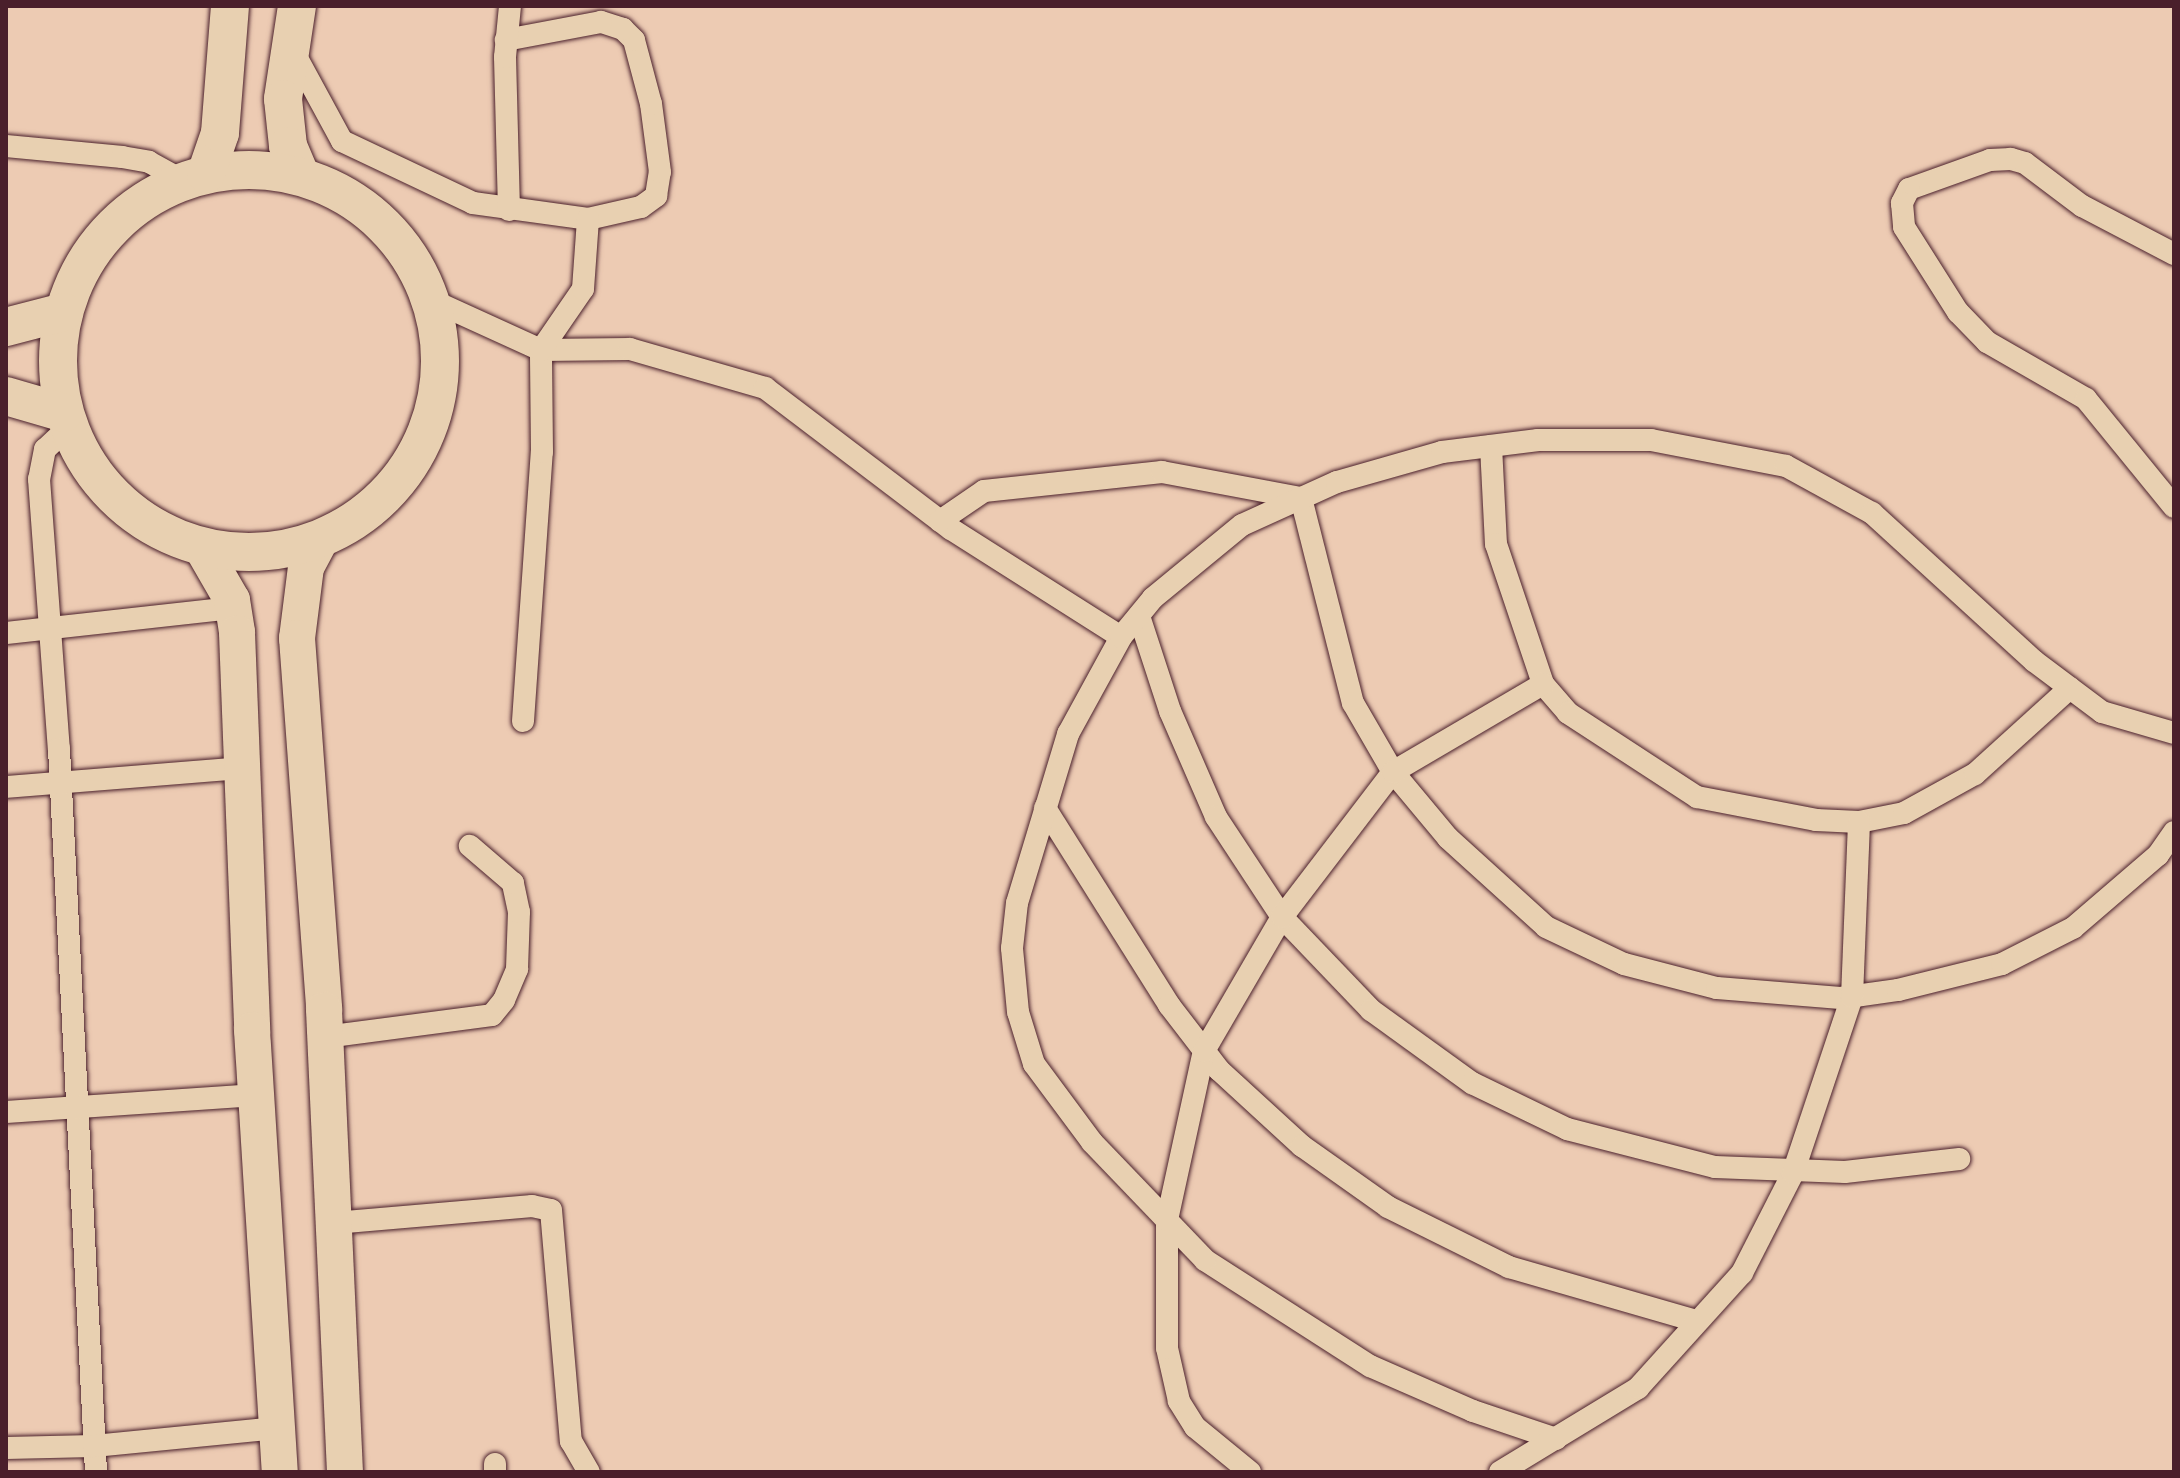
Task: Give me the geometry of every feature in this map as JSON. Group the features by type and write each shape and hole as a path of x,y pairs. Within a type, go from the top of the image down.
{"highway":[{"path":"194,177 220,133 230,6"},
{"path":"297,6 283,99 288,146 301,176"},
{"path":"254,169 301,176 356,202 390,234 429,299 439,346 437,395 423,441 398,482 363,516 321,539 282,551 242,554 202,548 141,521 93,473 67,419 57,363 64,312 88,256 119,222 194,177 254,169"},
{"path":"6,327 64,312"},
{"path":"6,396 67,419"}],"main road":[{"path":"321,539 302,580 297,638 325,1037 345,1472"},
{"path":"202,548 233,608 256,1095 280,1472"}],"street":[{"path":"509,210 506,40 510,6"},
{"path":"291,47 342,141 473,203 588,219 641,207 656,196 660,172 634,40 623,29 601,22 506,40"},
{"path":"6,146 149,162 194,177"},
{"path":"2174,254 2123,230 2025,163 2011,159 1990,160 1909,189 1902,203 1904,227 1958,312 1987,342 2086,399 2174,507"},
{"path":"523,721 542,452 541,350 583,289 588,219"},
{"path":"429,299 541,350 630,349 765,388 940,521 1121,637"},
{"path":"67,419 45,449 40,462 96,1472"},
{"path":"1556,1439 1473,1411 1370,1366 1205,1260 1062,1105 1034,1064 1026,1038 1012,948 1017,903 1068,734 1121,637 1153,598 1242,525 1337,482 1442,452 1491,446 1651,440 1786,466 1872,513 1939,578 2102,712 2174,733"},
{"path":"1491,446 1496,544 1543,684 1568,713 1697,797 1802,818 1859,822 1904,813 1975,774 2070,688"},
{"path":"940,521 984,491 1162,472 1301,498"},
{"path":"1301,498 1353,703 1393,772 1448,838 1546,927 1624,964 1717,988 1852,997 2002,964 2073,928 2158,855 2174,832"},
{"path":"6,633 233,608"},
{"path":"1139,616 1170,711 1216,817 1282,917 1371,1010 1486,1089 1567,1129 1654,1155 1715,1167 1793,1173 1959,1159"},
{"path":"1250,1472 1195,1427 1179,1401 1167,1348 1167,1220 1204,1051 1282,917 1393,772 1543,684"},
{"path":"6,787 242,768"},
{"path":"1045,808 1169,1005 1204,1051 1302,1146 1388,1207 1509,1267 1696,1321"},
{"path":"1500,1472 1638,1388 1742,1273 1793,1173 1852,997 1859,822"},
{"path":"325,1037 492,1015 504,1000 517,969 519,912 513,883 470,846"},
{"path":"6,1112 256,1095"},
{"path":"334,1223 532,1206 551,1210 571,1441 589,1472"},
{"path":"6,1448 94,1446 277,1428"}]}
